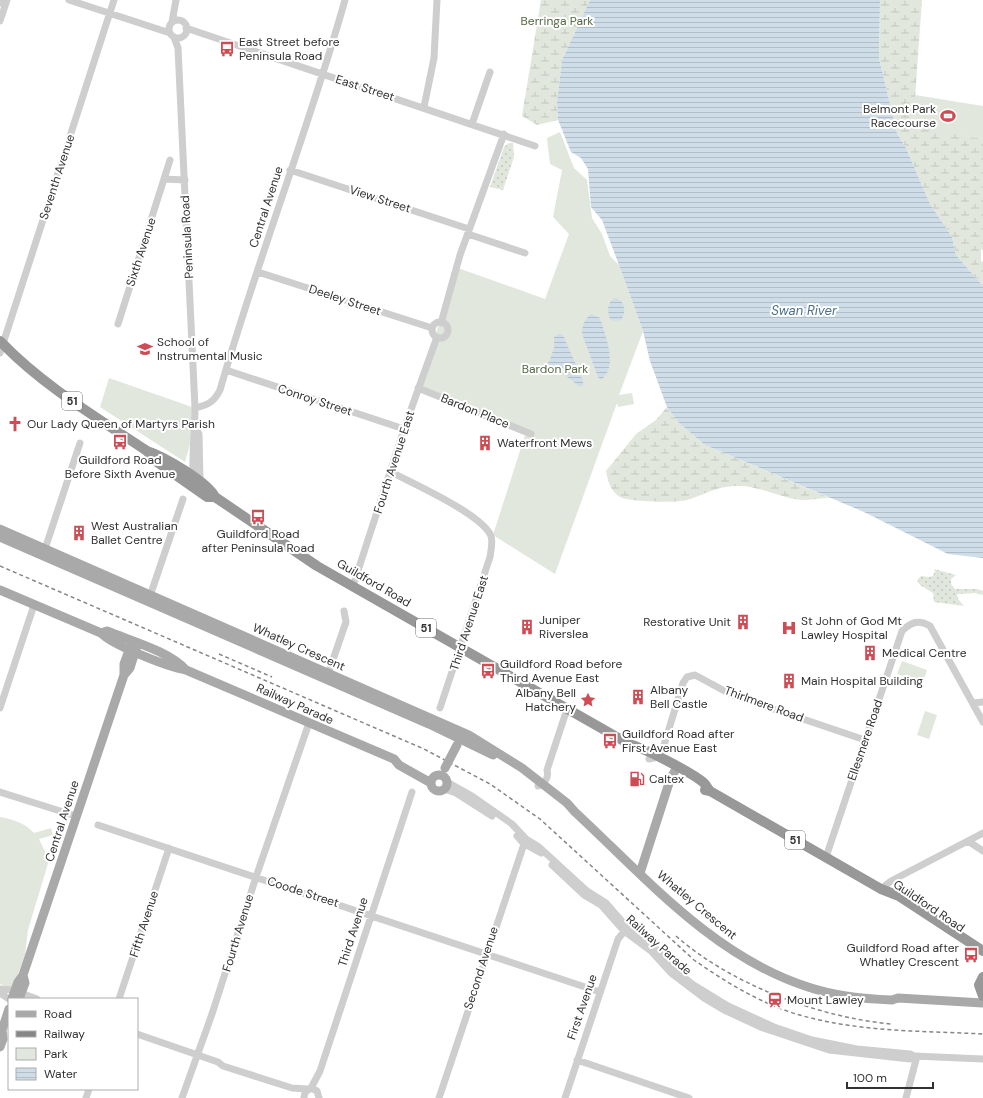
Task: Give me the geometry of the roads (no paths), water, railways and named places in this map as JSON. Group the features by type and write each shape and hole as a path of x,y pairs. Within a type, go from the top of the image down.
{"highway":[{"name":"Guildford Road","path":"1,346 56,390 147,451 154,460 197,483"},
{"name":"Guildford Road","path":"147,451 159,454 197,483 207,497 215,496 312,562 629,744 637,752 653,758 676,770 702,789 710,791 881,889 896,901 983,958"},
{"name":"Guildford Road","path":"881,889 899,896 983,951"},
{"path":"983,977 979,986 983,996"}],"main road":[{"name":"Whatley Crescent","path":"0,529 44,552 327,677 463,740 494,756 539,782 567,803 640,873 711,935 733,951 763,968 809,988 841,995 892,1000 898,998 983,1003"},
{"name":"Whatley Crescent","path":"0,537 44,552"},
{"name":"Railway Parade","path":"0,590 101,633 106,638 134,646 176,668 186,670 394,760 403,760 423,773 442,778"},
{"name":"Central Avenue","path":"18,994 25,983 23,975 124,675 124,664 134,646"},
{"path":"442,778 463,740"},
{"path":"640,873 676,770"},
{"name":"Whatley Crescent","path":"892,1000 898,1004 983,1008"},
{"path":"1,1043 2,1030 8,1012"},
{"path":"1,1043 8,1032"}],"street":[{"path":"0,21 7,0"},
{"path":"69,0 109,14 155,27 172,35"},
{"name":"Seventh Avenue","path":"1,346 114,0"},
{"path":"176,0 176,9 185,32"},
{"name":"Central Avenue","path":"195,408 209,404 216,398 290,170 324,75 345,0"},
{"path":"424,107 434,58 438,0"},
{"path":"171,24 176,9"},
{"path":"155,27 180,21"},
{"name":"Peninsula Road","path":"171,24 172,35 178,48 196,426 193,434 197,483"},
{"name":"East Street","path":"172,35 196,31 504,134 535,146"},
{"name":"Peninsula Road","path":"178,48 185,32"},
{"path":"472,124 490,72"},
{"path":"442,323 468,231 504,134"},
{"name":"Sixth Avenue","path":"118,324 170,160"},
{"name":"View Street","path":"290,170 468,231 524,253"},
{"path":"164,179 185,180"},
{"name":"Deeley Street","path":"258,272 432,328"},
{"path":"442,323 447,327 447,332 443,337 436,337 432,333 432,328 435,324 442,323"},
{"name":"Fourth Avenue East","path":"353,586 404,429 436,337"},
{"name":"Conroy Street","path":"226,370 404,429"},
{"name":"Bardon Place","path":"418,388 531,434"},
{"path":"44,552 80,443"},
{"name":"Third Avenue East","path":"391,472 473,516 486,528 491,537 490,557 440,708"},
{"path":"149,599 183,499"},
{"path":"0,708 34,605"},
{"path":"327,677 346,622 344,611"},
{"name":"Ellesmere Road","path":"826,857 902,631 908,625 916,621 923,621 930,626 973,703"},
{"name":"Thirlmere Road","path":"653,758 662,750 683,683 687,677 695,675 732,695 865,740"},
{"path":"983,702 973,703 983,722"},
{"path":"539,782 541,776 547,770 567,709"},
{"name":"Fourth Avenue","path":"182,1098 212,1014 256,876 309,723"},
{"name":"Railway Parade","path":"442,778 490,808 512,824 524,841 539,847 587,891 606,903 625,929 653,945 664,960 692,984 728,1006 754,1018 812,1040 857,1049 910,1054 916,1056 983,1059"},
{"path":"0,792 76,816"},
{"name":"Third Avenue","path":"304,1098 305,1092 316,1093 317,1078 412,792"},
{"name":"Coode Street","path":"98,824 371,914 600,992"},
{"path":"881,889 983,833"},
{"name":"Second Avenue","path":"439,1098 524,841"},
{"path":"968,841 983,850"},
{"name":"Fifth Avenue","path":"119,998 169,848"},
{"name":"First Avenue","path":"565,1098 618,939 625,929"},
{"path":"0,989 33,998"},
{"path":"138,1034 218,1066 223,1066 292,1088 316,1093"},
{"path":"138,1039 196,1057"},
{"path":"906,1098 916,1056"},
{"path":"577,1060 689,1098"},
{"path":"292,1088 304,1098"}],"water":[{"name":"Swan River","path":"590,0 880,0 879,58 897,133 906,148 930,204 952,237 956,255 983,286 983,558 948,554 864,512 705,445 679,423 667,407 650,361 643,331 602,220 591,207 588,169 581,158 571,152 558,120 557,102 562,60"},
{"path":"615,298 623,304 624,313 621,320 615,321 610,319 608,310 610,302"},
{"path":"591,314 600,318 609,350 609,367 601,380 598,377 582,334 584,323"},
{"path":"559,334 563,335 583,381 583,385 580,387 565,375 542,370 540,367 549,362 554,348 554,337"}],"railway":[{"path":"0,566 424,749 490,784 540,819 694,960 750,995 795,1014 832,1023 897,1030 983,1034"},
{"path":"219,654 272,677"},
{"path":"676,936 698,954 723,969 749,984 777,996 834,1014 891,1024"}],"place":[{"name":"East Street before Peninsula Road","path":"227,49"},
{"name":"Belmont Park Racecourse","path":"948,116"},
{"name":"School of Instrumental Music","path":"145,349"},
{"name":"Our Lady Queen of Martyrs Parish","path":"15,424"},
{"name":"Guildford Road Before Sixth Avenue","path":"120,442"},
{"name":"Waterfront Mews","path":"485,443"},
{"name":"Guildford Road after Peninsula Road","path":"258,517"},
{"name":"West Australian Ballet Centre","path":"79,533"},
{"name":"Restorative Unit","path":"743,622"},
{"name":"Juniper Riverslea","path":"527,627"},
{"name":"St John of God Mt Lawley Hospital","path":"789,628"},
{"name":"Medical Centre","path":"870,653"},
{"name":"Guildford Road before Third Avenue East","path":"488,671"},
{"name":"Main Hospital Building","path":"789,681"},
{"name":"Albany Bell Castle","path":"638,697"},
{"name":"Albany Bell Hatchery","path":"588,700"},
{"name":"Guildford Road after First Avenue East","path":"610,741"},
{"name":"Caltex","path":"637,779"},
{"name":"Guildford Road after Whatley Crescent","path":"971,955"},
{"name":"Mount Lawley","path":"775,1000"}],"park label":[{"name":"Berringa Park","path":"557,21"},
{"name":"Bardon Park","path":"555,369"}]}
